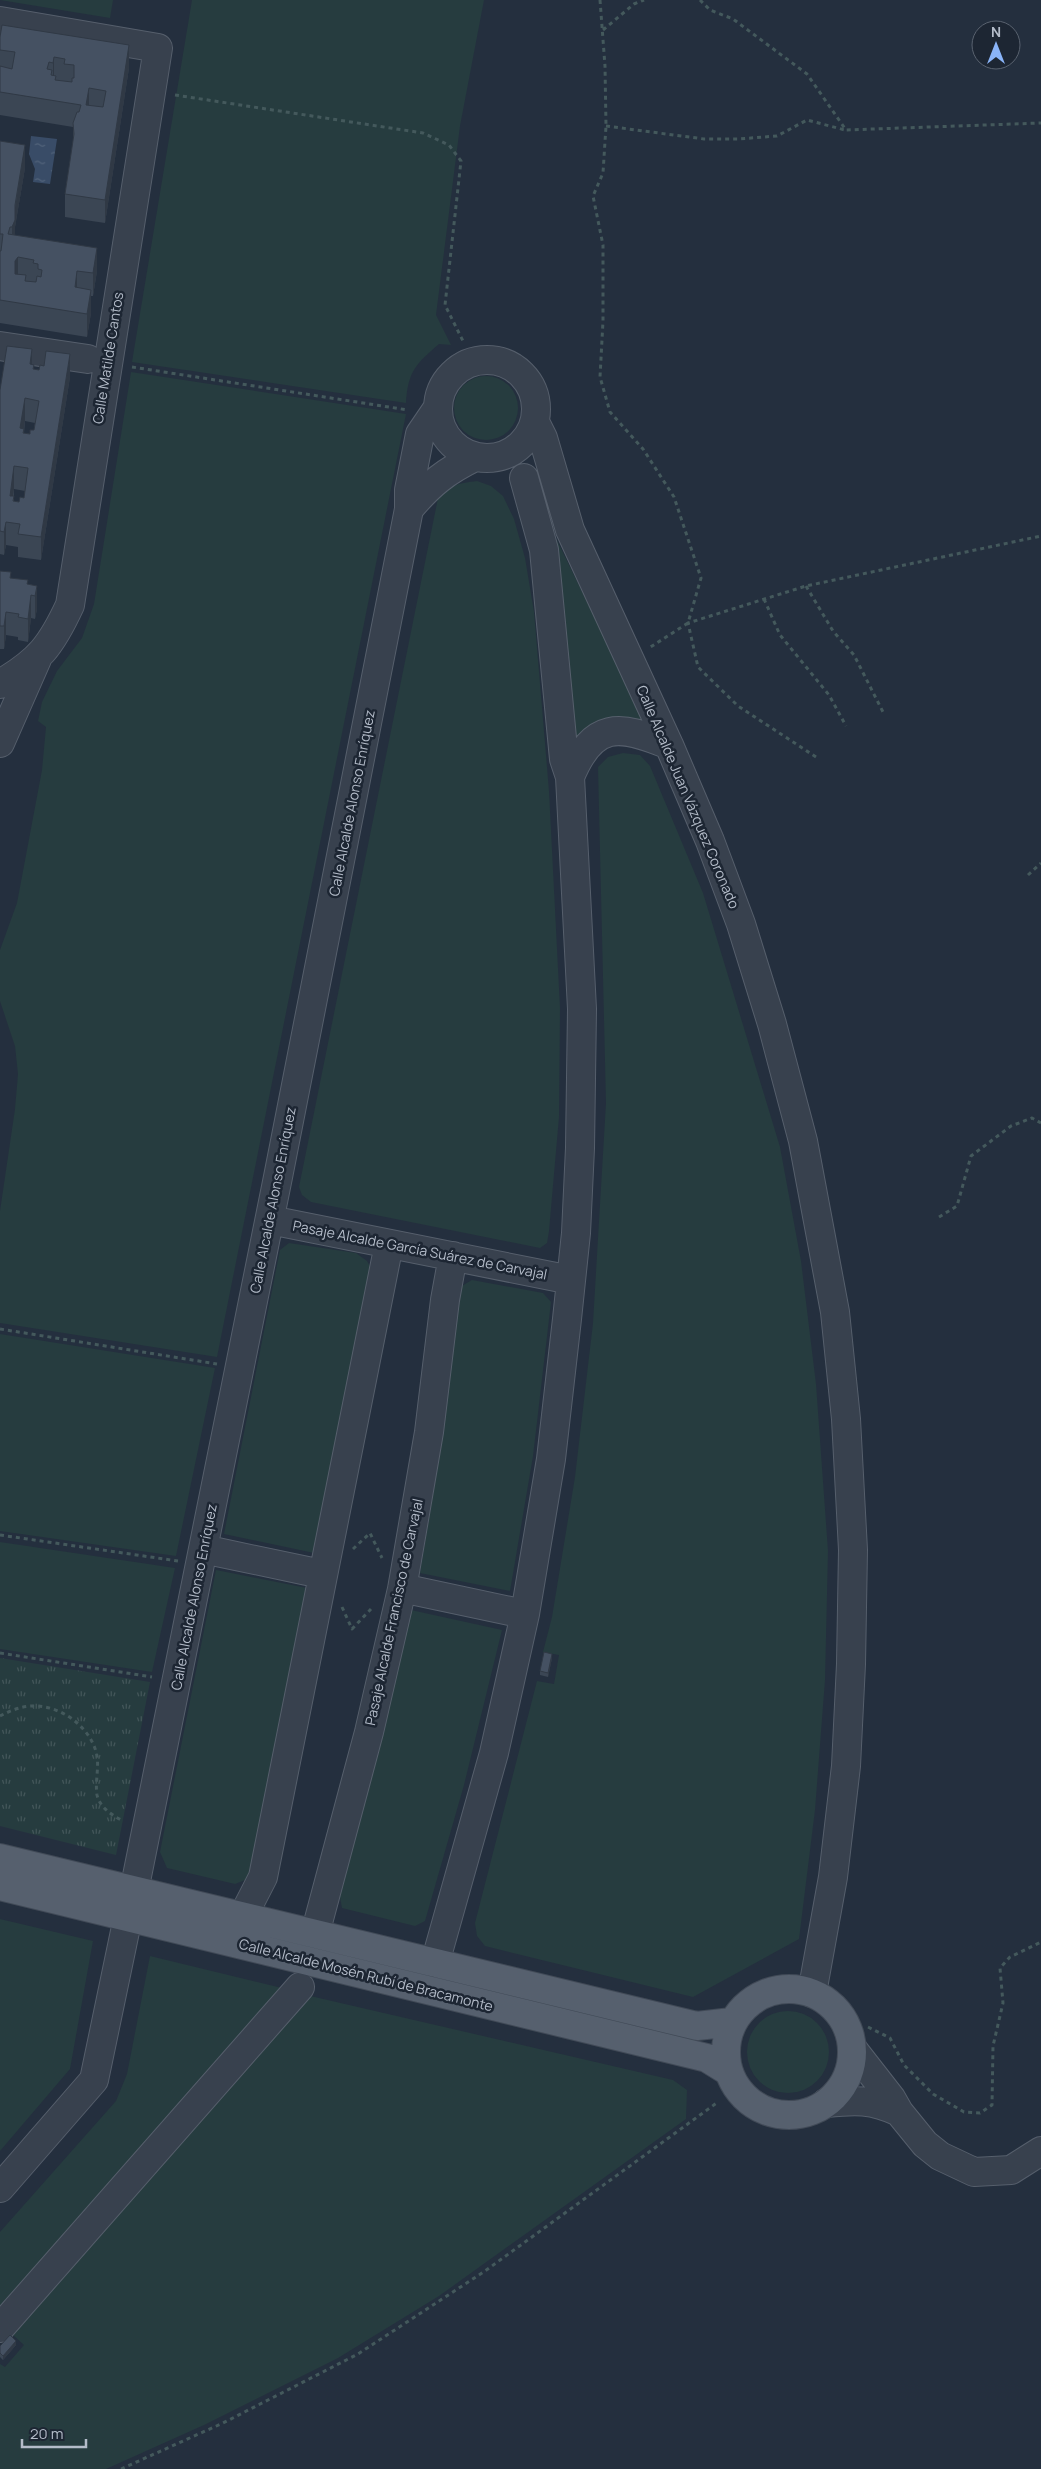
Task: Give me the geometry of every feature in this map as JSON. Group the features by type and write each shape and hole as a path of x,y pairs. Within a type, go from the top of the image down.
{"main road":[{"name":"Calle Alcalde Mosén Rubí de Bracamonte","path":"0,1858 698,2026 732,2022"},
{"name":"Calle Alcalde Mosén Rubí de Bracamonte","path":"0,1886 707,2058 728,2071"},
{"path":"785,1989 812,1993 829,2003 839,2012 846,2024 860,2037 849,2074 840,2090 826,2103 810,2112 787,2116 766,2111 748,2100 734,2085 728,2071 725,2052 727,2035 732,2022 751,2001 768,1992 785,1989"}],"street":[{"name":"Calle Matilde Cantos","path":"0,21 158,48 70,605 55,637 37,659 0,743"},
{"path":"0,346 88,359"},
{"path":"496,360 514,367 522,373 532,387 536,397 535,422 526,440 507,454 495,458 475,457 463,452 445,436 438,419 425,410 453,373 472,361 496,360"},
{"name":"Calle Alcalde Alonso Enríquez","path":"134,1890 270,1220 409,509 409,490 425,410"},
{"name":"Calle Alcalde Juan Vázquez Coronado","path":"535,422 543,438 570,530 669,745 710,841 741,924 772,1024 803,1141 835,1312 846,1419 852,1540 851,1664 846,1766 833,1877 812,1993"},
{"name":"Calle Alcalde Juan Vázquez Coronado","path":"507,454 524,478 541,494 570,530"},
{"name":"Calle Alcalde Alonso Enríquez","path":"409,509 429,485 454,467 475,457"},
{"path":"435,1964 494,1753 525,1614 550,1459 576,1232 580,1148 582,1009 570,778 564,759 544,550 524,478"},
{"name":"Calle Matilde Cantos","path":"0,684 37,659"},
{"path":"570,778 578,757 593,741 609,731 625,730 669,745"},
{"name":"Pasaje Alcalde García Suárez de Carvajal","path":"270,1220 571,1280"},
{"path":"243,1916 263,1877 389,1244"},
{"name":"Pasaje Alcalde Francisco de Carvajal","path":"315,1934 369,1732 402,1589 429,1432 444,1300 453,1256"},
{"path":"216,1552 312,1572"},
{"path":"411,1590 510,1611"},
{"path":"0,2188 94,2080 128,1917"},
{"path":"0,2328 300,1987"},
{"path":"860,2037 898,2112 925,2144 940,2156 974,2172 1011,2170 1041,2151"},
{"path":"826,2103 859,2100 884,2105 898,2112"}],"path":[{"path":"600,0 606,126 603,174 593,196 603,245 603,321 600,377 610,412 643,449 674,497 701,578 688,622 698,667 738,706 816,757"},
{"path":"602,30 634,4 644,0"},
{"path":"700,0 710,10 733,19 807,74 846,130"},
{"path":"172,94 423,133 449,145 461,160 445,305 464,343"},
{"path":"606,126 704,139 777,136 807,120 846,130 1041,123"},
{"path":"128,366 425,410"},
{"path":"648,648 688,622 806,586 1041,536"},
{"path":"806,586 834,631 854,655 882,712"},
{"path":"764,599 780,635 829,696 846,726"},
{"path":"1028,875 1041,863"},
{"path":"939,1217 957,1206 971,1156 1011,1126 1032,1118 1041,1123"},
{"path":"0,1329 220,1364"},
{"path":"352,1550 370,1533 385,1563"},
{"path":"0,1536 180,1562"},
{"path":"341,1605 352,1629 377,1604"},
{"path":"0,1653 155,1677"},
{"path":"0,1716 11,1710 32,1706 53,1708 74,1720 88,1734 97,1756 97,1796 110,1814 126,1822"},
{"path":"860,2037 890,2038 904,2065 933,2094 964,2112 980,2114 992,2105 993,2046 1003,2003 1000,1968 1010,1958 1041,1942"},
{"path":"121,2469 223,2423 358,2354 486,2270 718,2102"}],"green space":[{"path":"0,0 113,0 110,18"},
{"path":"192,0 484,0 460,126 436,315 451,345 439,344 419,363 411,376 406,403 132,362"},
{"path":"131,372 406,414 217,1357 0,1323 0,1211 15,1109 18,1074 15,1046 0,1001 0,950 17,903 42,770 46,727 38,721 42,702 57,671 82,638 94,604"},
{"path":"486,376 504,382 512,390 518,408 512,426 504,434 486,440 468,434 460,426 454,408 460,390 468,382"},
{"path":"477,481 491,486 503,496 514,519 525,558 534,612 549,791 560,1008 559,1117 549,1231 547,1243 540,1248 311,1202 302,1195 299,1187 438,498 455,485"},
{"path":"550,526 648,727 569,759"},
{"path":"623,753 640,755 650,766 703,893 780,1147 801,1261 816,1384 828,1551 825,1680 815,1810 799,1939 693,1997 485,1946 477,1936 475,1923 537,1681 554,1684 559,1655 543,1652 552,1617 575,1477 593,1323 606,1103 598,767 608,757"},
{"path":"289,1243 356,1253 367,1261 372,1270 314,1553 224,1534 280,1250"},
{"path":"472,1280 543,1293 551,1302 533,1456 510,1591 420,1573 441,1446 457,1302 460,1287"},
{"path":"0,1334 215,1368 176,1556 0,1531"},
{"path":"0,1542 175,1568 152,1672 0,1649"},
{"path":"216,1570 307,1588 252,1872 245,1880 235,1884 167,1868 160,1852"},
{"path":"411,1610 502,1630 464,1785 425,1921 415,1926 342,1908 339,1892"},
{"path":"0,1658 150,1682 116,1855 0,1826"},
{"path":"0,1919 93,1941 70,2069 0,2151"},
{"path":"150,1956 282,1988 0,2310 0,2232 116,2101 127,2074"},
{"path":"306,1995 673,2080 687,2090 686,2119 439,2296 338,2358 204,2425 106,2469 0,2469 0,2364 5,2367 24,2345 12,2334"},
{"path":"788,2011 804,2014 817,2023 826,2036 829,2052 826,2068 817,2081 804,2090 788,2093 772,2090 759,2081 750,2068 747,2052 750,2036 759,2023 772,2014"}],"water":[{"path":"31,136 57,139 50,184 33,182 35,169 29,154"}],"building":[{"path":"2,25 129,45 105,200 65,194 74,134 73,123 81,105 0,92 0,66 12,69 15,52 0,50","holes":["54,57 65,59 64,64 74,65 74,78 72,78 72,82 55,80 56,76 51,75 52,70 47,69 49,62 53,63","89,88 106,91 103,107 86,105"]},
{"path":"0,141 25,145 15,205 15,220 8,234 97,248 93,273 77,271 75,287 91,290 87,314 0,300 0,251 3,234 0,234","holes":["18,257 34,260 33,263 38,264 38,269 42,270 41,277 37,276 36,282 25,281 26,275 15,274 15,261"]},
{"path":"7,346 32,349 30,364 34,365 33,369 39,370 40,365 44,366 46,351 70,354 41,537 18,534 20,524 6,522 4,532 0,531 0,390","holes":["25,398 39,401 34,430 30,430 30,434 23,433 24,429 20,428","14,466 28,468 24,498 20,497 19,502 13,501 14,496 10,496"]},
{"path":"0,571 11,572 10,578 28,580 27,584 37,586 35,596 31,595 28,619 18,617 19,614 6,612 4,626 0,626"},
{"path":"544,1652 552,1654 548,1673 540,1671"},
{"path":"10,2335 16,2341 3,2356 0,2353 0,2346"}]}
